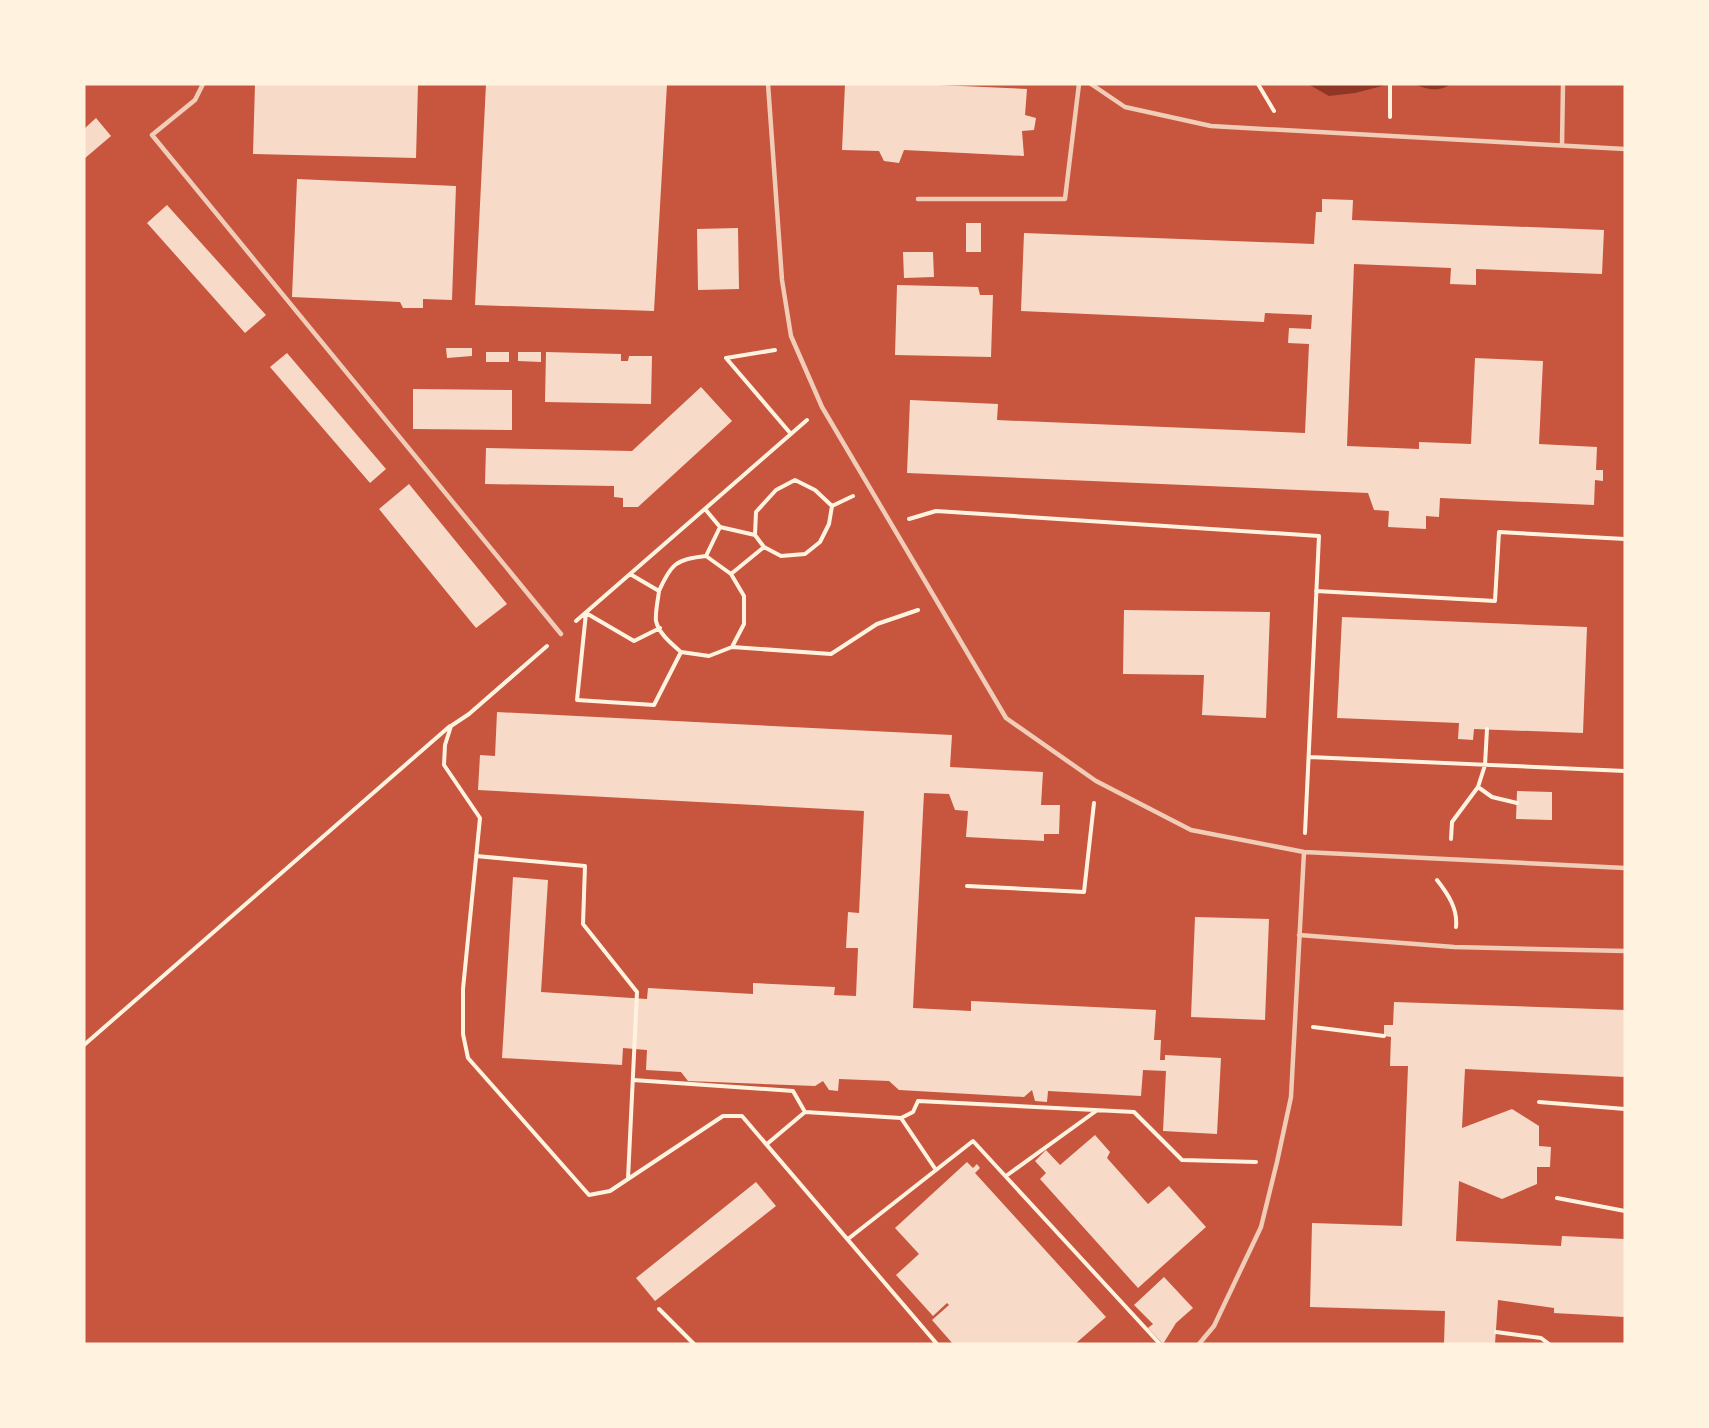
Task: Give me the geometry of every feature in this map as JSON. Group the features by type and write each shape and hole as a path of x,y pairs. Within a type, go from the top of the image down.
{"lane":[{"path":"203,84 195,100 152,135 561,634"},
{"path":"768,84 782,280 791,336 795,347 822,407 1006,718 1096,781 1191,830 1304,852 1625,868"},
{"path":"918,198 1065,198 1079,84"},
{"path":"1091,84 1125,107 1211,126 1625,149"},
{"path":"1562,145 1563,84"},
{"path":"1198,1344 1214,1326 1261,1227 1277,1162 1291,1096 1304,852"},
{"path":"1299,935 1454,947 1625,951"}],"path":[{"path":"1258,84 1274,108 1277,130"},
{"path":"1389,136 1390,84"},
{"path":"791,434 726,358 795,347"},
{"path":"84,1045 822,407"},
{"path":"795,480 816,490 832,506 830,524 820,542 805,554 781,556 764,547 755,535 756,512 776,490 795,480"},
{"path":"832,506 870,488"},
{"path":"705,509 720,527 755,535"},
{"path":"891,524 936,511 1319,536 1304,852"},
{"path":"706,556 720,527"},
{"path":"1316,591 1495,601 1499,532 1625,539"},
{"path":"731,574 764,547"},
{"path":"732,647 744,624 744,596 731,574 706,556 685,558 667,572 659,591 656,622 667,640 681,652 709,656 732,647 831,654 877,624 937,604"},
{"path":"630,574 659,591"},
{"path":"586,613 634,640 660,628"},
{"path":"586,613 577,700 654,705 681,652"},
{"path":"451,726 445,745 444,765 480,818 463,989 463,1034 468,1058 589,1195 610,1191 723,1116 742,1116 937,1344"},
{"path":"1449,859 1452,822 1478,787 1485,765 1487,729"},
{"path":"1309,757 1625,771"},
{"path":"967,886 1084,892 1096,781"},
{"path":"1478,787 1492,797 1517,802"},
{"path":"476,856 585,866 583,924 638,992 628,1179"},
{"path":"1421,858 1448,894 1457,916 1454,947"},
{"path":"1294,1024 1384,1036"},
{"path":"633,1080 793,1091 805,1112"},
{"path":"767,1144 805,1112 901,1119 913,1112 918,1101 1134,1112 1182,1160 1277,1162"},
{"path":"1539,1102 1625,1109"},
{"path":"1006,1176 1097,1110"},
{"path":"901,1119 936,1170"},
{"path":"848,1239 973,1141 1160,1344"},
{"path":"1557,1198 1625,1211"},
{"path":"659,1309 694,1344"},
{"path":"1496,1332 1541,1338 1550,1344"}],"shaded area":[{"path":"1308,84 1390,84 1355,93 1329,96"},
{"path":"1413,84 1451,84 1437,89 1428,89"}],"building":[{"path":"255,84 418,84 416,158 253,154"},
{"path":"486,84 667,84 654,311 475,305"},
{"path":"845,84 916,84 1027,89 1025,115 1036,118 1034,130 1022,131 1024,156 904,150 899,163 884,161 879,151 842,150"},
{"path":"96,118 111,136 84,159 84,129"},
{"path":"297,179 456,186 452,300 423,299 423,308 403,308 400,302 292,297"},
{"path":"1322,199 1353,200 1352,220 1604,230 1602,274 1476,269 1476,285 1450,284 1451,268 1354,264 1347,446 1419,449 1419,442 1471,444 1475,358 1543,361 1539,444 1597,447 1596,470 1603,470 1603,481 1595,480 1594,505 1440,498 1439,517 1426,516 1426,529 1388,527 1389,511 1374,510 1368,493 907,473 910,400 998,404 997,420 1305,433 1309,344 1288,343 1289,328 1311,329 1312,315 1265,313 1264,322 1021,311 1024,233 1314,244 1316,212 1322,212"},
{"path":"167,205 266,315 245,333 147,223"},
{"path":"966,223 981,223 981,252 966,252"},
{"path":"738,228 739,289 698,290 697,229"},
{"path":"903,252 933,252 934,277 904,278"},
{"path":"897,285 978,287 980,295 993,295 991,357 895,355"},
{"path":"446,348 472,348 472,356 447,358"},
{"path":"486,352 509,352 509,362 486,362"},
{"path":"518,352 541,352 541,362 518,361"},
{"path":"546,352 621,354 621,361 628,361 629,356 652,356 651,404 545,402"},
{"path":"287,353 386,469 370,483 270,367"},
{"path":"701,387 732,421 638,507 623,507 623,498 614,497 614,486 485,484 486,448 632,451"},
{"path":"413,389 512,390 512,430 413,429"},
{"path":"409,484 507,604 476,628 379,509"},
{"path":"1124,610 1270,612 1266,718 1202,715 1204,675 1123,674"},
{"path":"1342,617 1587,627 1583,733 1474,729 1473,740 1458,739 1459,723 1337,718"},
{"path":"497,712 952,735 950,767 1043,772 1041,805 1060,805 1059,834 1044,834 1044,841 966,837 968,811 955,810 949,794 924,793 913,1008 971,1011 971,1001 1156,1010 1154,1040 1161,1040 1160,1060 1165,1060 1165,1055 1221,1058 1217,1134 1163,1131 1166,1071 1143,1070 1141,1096 1048,1091 1047,1102 1035,1101 1032,1090 1024,1097 899,1090 889,1081 839,1079 838,1091 829,1090 823,1081 815,1086 688,1081 681,1072 646,1070 647,1050 623,1048 622,1065 502,1058 513,877 548,880 541,992 647,999 648,988 753,994 753,983 835,987 834,995 856,996 858,948 846,948 848,912 859,913 864,811 478,790 480,755 495,756"},
{"path":"1517,791 1552,792 1552,820 1516,819"},
{"path":"1195,917 1269,919 1265,1020 1191,1017"},
{"path":"1394,1002 1625,1010 1625,1077 1465,1069 1462,1128 1512,1109 1539,1126 1539,1146 1551,1147 1550,1167 1537,1167 1537,1184 1502,1199 1459,1181 1456,1241 1561,1246 1562,1236 1625,1239 1625,1317 1554,1313 1554,1308 1498,1300 1495,1344 1444,1344 1445,1311 1310,1307 1312,1223 1402,1226 1408,1066 1390,1066 1391,1037 1384,1036 1384,1025 1393,1025"},
{"path":"1095,1135 1110,1152 1107,1158 1148,1204 1169,1186 1206,1227 1138,1288 1040,1179 1046,1173 1035,1161 1046,1150 1060,1165"},
{"path":"967,1162 973,1168 977,1164 980,1168 975,1173 1106,1317 1075,1344 953,1344 932,1320 949,1305 947,1303 933,1316 896,1275 919,1254 895,1228"},
{"path":"756,1182 776,1206 655,1301 636,1278"},
{"path":"1164,1277 1193,1308 1176,1323 1163,1344 1148,1328 1153,1324 1134,1305"}]}
